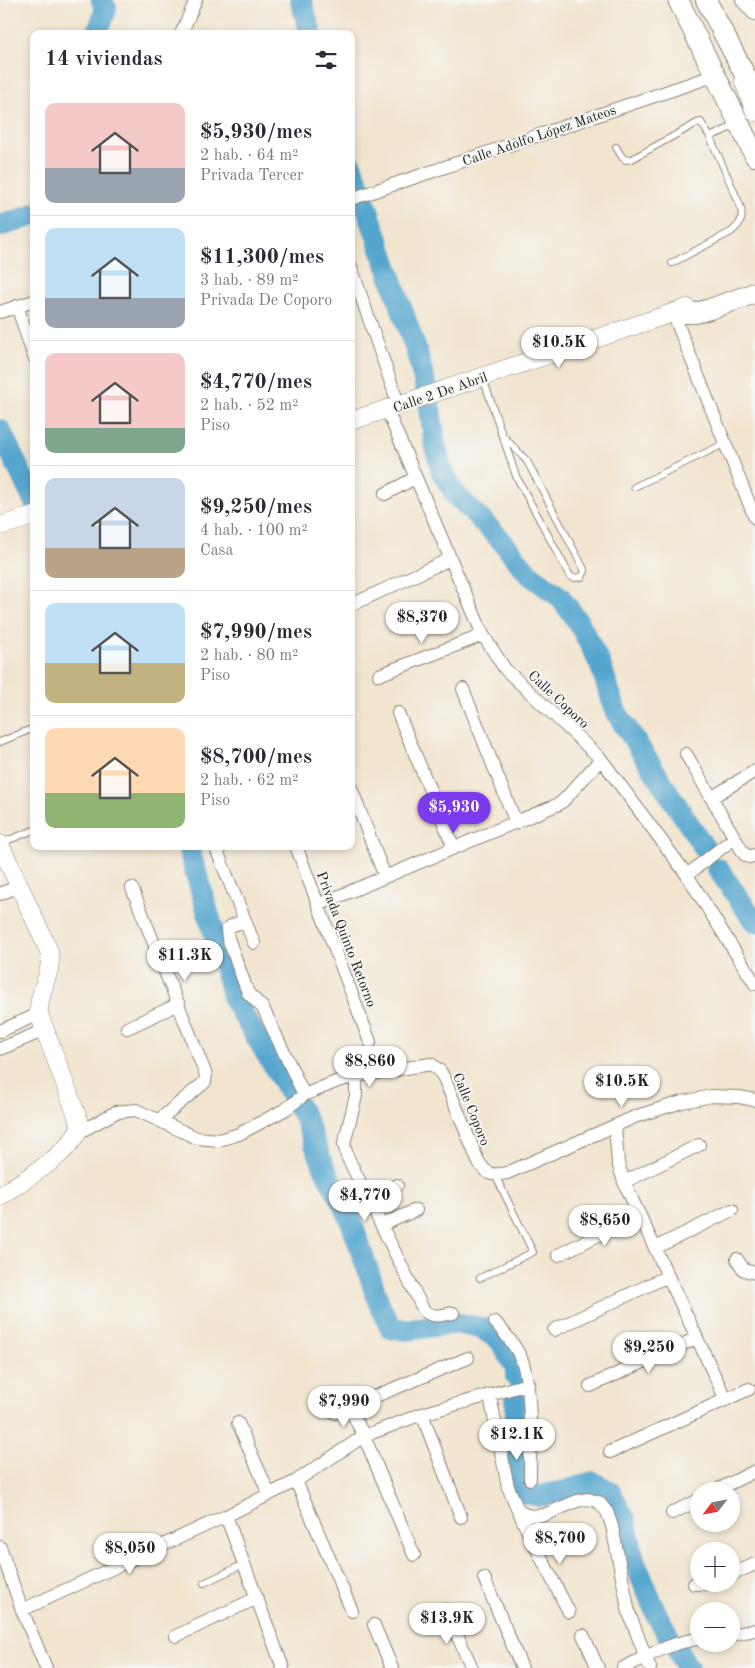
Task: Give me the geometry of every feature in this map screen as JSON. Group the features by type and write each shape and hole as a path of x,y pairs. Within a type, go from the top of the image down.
{"main road":[{"path":"678,0 716,75 747,118"},
{"path":"706,0 755,94"},
{"path":"730,44 755,156"},
{"name":"Calle 2 De Abril","path":"355,419 483,378 755,284"},
{"path":"674,313 696,313 755,293"},
{"path":"0,526 30,516"},
{"path":"0,844 49,951 51,960 38,1004 42,1022 80,1124 78,1133 64,1151 0,1196"}],"street":[{"path":"183,30 196,0"},
{"path":"744,0 755,12"},
{"name":"Calle Adolfo López Mateos","path":"356,197 716,75"},
{"name":"Calle Coporo","path":"355,280 415,478 483,635 505,669 601,759 687,875 755,984"},
{"path":"0,312 30,302"},
{"path":"17,306 30,345"},
{"path":"674,313 724,444 755,518"},
{"path":"385,494 415,478"},
{"path":"355,603 450,559"},
{"path":"379,675 483,635"},
{"path":"463,689 516,823"},
{"path":"398,713 454,848"},
{"path":"686,754 734,838 749,857 755,855"},
{"path":"318,905 559,804 601,759"},
{"path":"711,798 755,771"},
{"path":"355,799 385,878"},
{"path":"687,875 734,838"},
{"path":"216,850 254,943"},
{"name":"Privada Quinto Retorno","path":"297,850 370,1042"},
{"path":"0,894 19,886"},
{"path":"132,888 206,1074 205,1082 159,1120"},
{"path":"244,920 227,930 228,938 248,993 263,1008 304,1095"},
{"path":"127,1028 179,1004"},
{"path":"0,1031 42,1022"},
{"path":"0,1049 42,1022"},
{"name":"Calle Coporo","path":"78,1133 116,1112 136,1110 197,1138 219,1140 239,1134 286,1109 304,1095 338,1081 356,1076 431,1064 440,1070 478,1161 485,1171 495,1175"},
{"path":"356,1076 356,1096 345,1138 344,1150 427,1313 437,1316 453,1313"},
{"path":"495,1175 507,1173 637,1116 692,1100 712,1096 739,1097 755,1100"},
{"path":"615,1126 618,1163 624,1182 726,1400"},
{"path":"624,1182 699,1145"},
{"path":"369,1200 397,1185"},
{"path":"382,1225 416,1210"},
{"path":"654,1248 732,1210"},
{"path":"558,1255 639,1215"},
{"path":"737,1260 744,1270 755,1272"},
{"path":"554,1330 668,1276"},
{"path":"495,1322 513,1343 521,1358 528,1384 530,1479"},
{"path":"590,1386 696,1338"},
{"path":"335,1413 468,1358"},
{"path":"22,1610 226,1516 296,1481 364,1436 422,1414 528,1384"},
{"path":"610,1452 749,1389"},
{"path":"490,1396 508,1487 527,1530 569,1612"},
{"path":"349,1407 364,1436 414,1555"},
{"path":"422,1414 461,1517"},
{"path":"238,1422 269,1494"},
{"path":"733,1482 755,1471"},
{"path":"296,1481 352,1611"},
{"path":"520,1512 530,1516 544,1516 588,1498 599,1502 607,1512 612,1526 629,1613 647,1663"},
{"path":"672,1513 690,1504"},
{"path":"226,1516 283,1668"},
{"path":"0,1547 22,1610 46,1668"},
{"path":"740,1572 755,1564"},
{"path":"484,1578 522,1668"},
{"path":"176,1636 257,1598"},
{"path":"446,1610 472,1668"},
{"path":"374,1625 392,1668"},
{"path":"740,1633 755,1630"},
{"path":"584,1636 598,1668"},
{"path":"623,1668 647,1663 671,1644 690,1640"}],"lane":[{"path":"710,137 747,118"},
{"path":"616,147 622,157 626,160 632,159 701,122 710,137 740,205 743,215 740,225 731,232 672,263"},
{"path":"483,378 501,434 516,476 570,576 574,578 582,577 585,571 527,461 501,434"},
{"path":"634,487 724,444"},
{"path":"0,742 30,730"},
{"path":"0,844 30,832"},
{"path":"480,1278 533,1252 495,1175"},
{"path":"204,1583 244,1564"}],"waterway":[{"path":"98,30 106,9 102,0"},
{"path":"301,0 310,30"},
{"path":"355,175 359,185"},
{"path":"366,205 418,356 426,388"},
{"path":"0,226 30,216"},
{"path":"429,403 435,444 442,472 456,495 501,540 529,574 560,597 579,623 600,664 616,712 707,852"},
{"path":"0,430 30,493"},
{"path":"189,850 234,1000 304,1116 324,1167 350,1218 380,1306 391,1328 406,1330 455,1323 481,1328 500,1340 516,1368 516,1377"},
{"path":"718,869 755,922"},
{"path":"516,1398 515,1459 523,1492 539,1496 569,1490 593,1482 610,1492 625,1520 634,1560 657,1615 668,1635"},
{"path":"679,1653 688,1668"}]}
